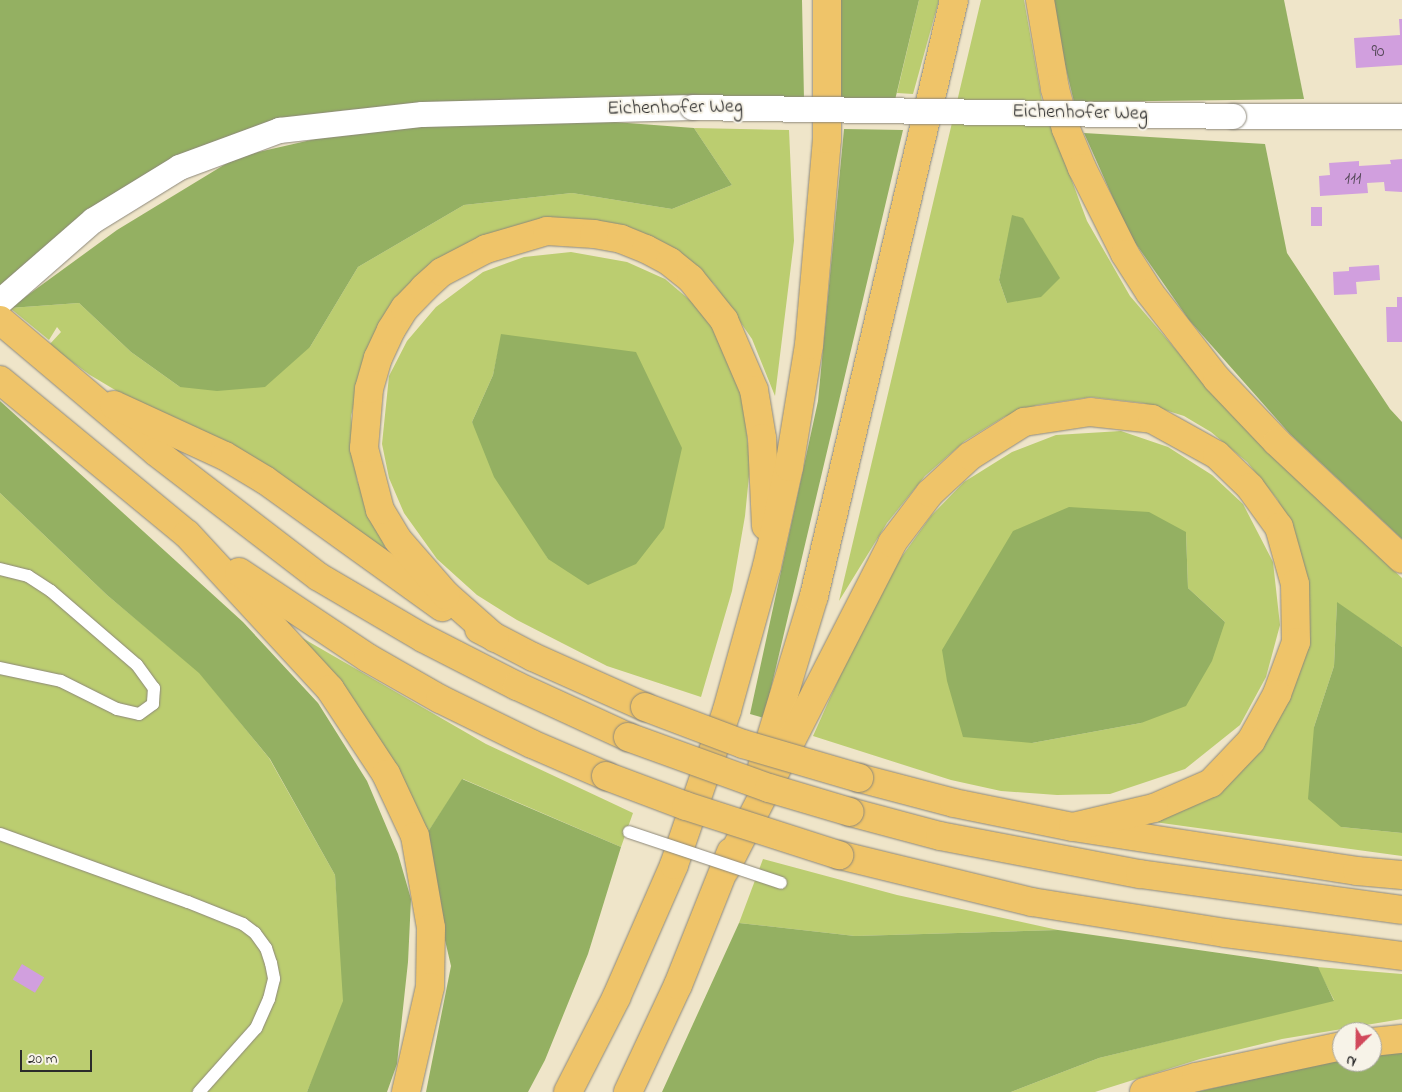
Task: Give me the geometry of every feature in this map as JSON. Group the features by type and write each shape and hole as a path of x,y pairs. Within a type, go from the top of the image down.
{"main road":[{"path":"568,1092 616,998 674,865 727,710 767,566 789,467 809,345 827,139 827,0"},
{"path":"725,870 777,724 814,596 954,0"},
{"path":"1040,0 1053,79 1066,129 1086,177 1124,254 1150,293 1218,379 1277,442 1402,559"},
{"path":"495,638 446,595 398,540 380,510 371,484 364,448 364,420 378,358 405,308 442,272 506,241 547,232 566,231 621,238 670,262 706,295 737,344 760,415 767,566"},
{"path":"0,320 156,452 319,577 423,638 517,686 628,737 769,788 940,836 1140,874 1402,910"},
{"path":"5,385 187,534 289,607 368,658 494,727 606,776 686,806 839,855 1032,902 1234,934 1402,956"},
{"path":"83,391 225,456 289,497 428,598 495,638 645,707 743,744 859,778 954,803 1073,828 1357,871 1402,875"},
{"path":"628,1092 725,870 892,543 930,493 970,456 1024,422 1090,412 1152,419 1217,455 1250,487 1279,527 1295,584 1296,642 1277,694 1251,741 1211,783 1154,808 1073,828"},
{"path":"187,534 330,689 386,774 415,836 430,928 430,987 406,1092"},
{"path":"1382,1041 1402,1039"},
{"path":"1144,1092 1196,1077 1332,1048"}],"street":[{"name":"Eichenhofer Weg","path":"0,300 93,220 179,167 279,130 422,114 692,106 1233,116 1402,116"}],"lane":[{"path":"0,569 28,576 44,586 137,665 154,688 154,704 139,714 117,709 61,681 0,668"},
{"path":"629,832 781,883"},
{"path":"0,834 188,902 244,924 255,933 266,948 271,963 274,979 269,999 256,1028 200,1092"}],"green space":[{"path":"0,0 802,0 804,99 599,100 347,110 276,120 0,287"},
{"path":"837,0 919,0 895,100 837,99"},
{"path":"919,0 939,0 913,94 897,93"},
{"path":"981,0 1024,0 1042,101 1087,221 1130,296 1207,386 1282,465 1402,578 1402,647 1337,603 1334,666 1314,727 1341,827 1402,833 1402,856 1147,821 1289,700 1287,517 1277,499 1247,462 1211,432 1184,416 1143,403 1091,397 1037,405 1004,417 965,441 925,476 887,523 839,601","holes":["1013,215 1007,303 999,280"]},
{"path":"1054,0 1284,0 1304,99 1074,102 1054,19"},
{"path":"520,120 614,122 694,128 732,185 672,209 572,193 464,205 358,267 310,347 265,387 217,391 180,387 131,352 79,303 10,308 117,230 237,157 346,132"},
{"path":"694,128 789,130 794,241 775,396 752,339 714,284 667,247 495,235 367,354 351,416 357,480 387,552 90,375 49,345 61,332 57,327 49,340 10,308 79,303 131,352 180,387 310,347 358,267 464,205 572,193 672,209 732,185"},
{"path":"844,129 903,130 764,718 750,714 818,401"},
{"path":"1084,133 1265,144 1287,253 1390,409 1402,422 1402,539 1290,434 1189,320 1129,234"},
{"path":"1012,215 1023,218 1060,278 1041,297 1007,303 999,280"},
{"path":"571,252 627,262 665,279 698,307 719,336 742,385 750,466 745,516 732,591 701,697 607,666 517,620 477,595 437,559 404,513 389,478 382,444 389,376 407,341 436,307 483,272 524,257","holes":["502,334 548,559 472,422 493,375"]},
{"path":"501,334 636,352 682,448 664,528 636,564 588,585 548,559 494,477 472,422 493,375"},
{"path":"0,401 243,622 318,703 367,781 398,854 411,899 408,962 397,1064 387,1092 307,1092 343,1001 335,875 270,759 199,673 107,595 0,493"},
{"path":"1121,431 1168,447 1212,475 1243,504 1273,562 1280,625 1266,677 1240,725 1185,769 1110,794 1057,795 1001,791 951,780 813,736 861,629 900,559 931,516 964,482 1012,452 1056,435","holes":["1186,532 1188,588 1225,622 1141,723 1032,743"]},
{"path":"0,493 107,595 199,672 269,758 335,875 345,1005 307,1092 0,1092"},
{"path":"1069,507 1149,512 1186,532 1188,588 1225,622 1212,661 1186,706 1141,723 1032,743 963,737 947,681 942,650 1013,531"},
{"path":"1337,602 1402,647 1402,833 1341,827 1308,799 1314,727 1334,666"},
{"path":"292,632 486,744 633,813 621,847 463,779 422,841"},
{"path":"462,779 621,847 588,954 545,1060 528,1092 426,1092 451,966 422,841"},
{"path":"763,859 897,895 1058,930 855,936 739,923"},
{"path":"739,923 855,936 1058,930 1318,967 1334,1001 1099,1058 1011,1092 662,1092"},
{"path":"1317,967 1402,974 1402,1019 1382,1022 1332,1022 1332,1031 1282,1039 1200,1059 1095,1092 1011,1092 1099,1058 1334,1000"},
{"path":"1402,1052 1402,1092 1196,1092 1332,1061 1332,1072 1382,1072 1382,1053"}],"building":[{"path":"1399,19 1402,19 1402,65 1356,68 1354,38 1400,35"},
{"path":"1402,159 1402,192 1385,191 1384,182 1367,183 1368,193 1320,196 1319,176 1330,175 1329,163 1359,161 1359,166 1391,164 1390,160"},
{"path":"1311,207 1322,207 1322,226 1311,226"},
{"path":"1379,265 1380,280 1356,282 1357,294 1334,295 1333,272 1349,271 1349,267"},
{"path":"1397,297 1402,297 1402,342 1387,342 1386,307 1397,307"},
{"path":"22,964 44,977 35,993 13,979"}]}
